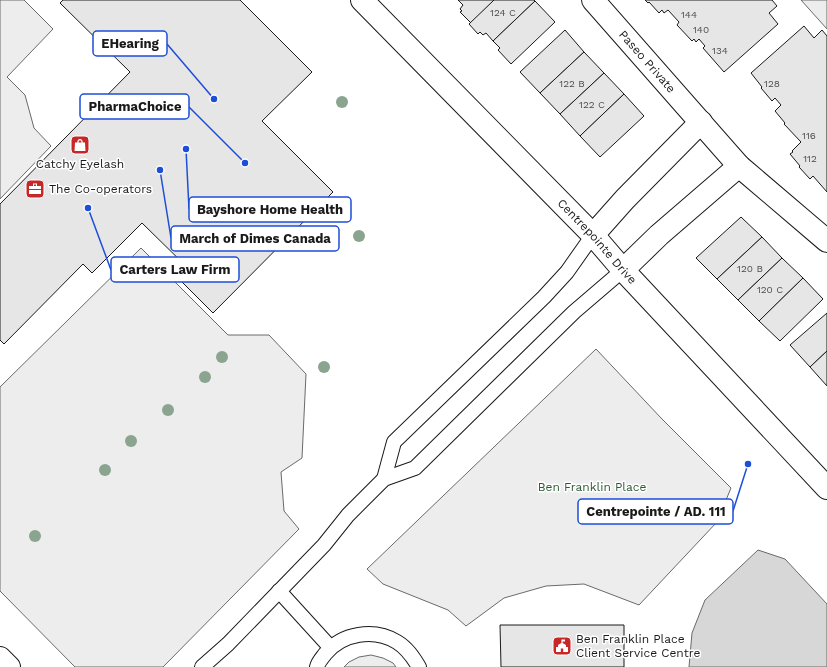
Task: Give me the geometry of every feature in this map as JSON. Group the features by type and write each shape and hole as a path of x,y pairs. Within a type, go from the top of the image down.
{"street":[{"name":"Centrepointe Drive","path":"362,0 593,235 623,270 827,488"},
{"name":"Paseo Private","path":"593,0 739,166 827,241"},
{"path":"593,235 630,194 701,122"},
{"path":"623,270 659,235 739,166"},
{"path":"0,658 9,667"}],"lane":[{"path":"384,478 394,442 544,297 567,272 593,235"},
{"path":"202,667 228,644 324,545 348,515 384,478 415,468 574,312 623,270"},
{"path":"279,591 330,647"},
{"path":"317,667 318,663 330,647 345,638 363,634 381,635 397,642 411,653 419,667"}],"shaded area":[{"path":"0,0 24,0 53,29 7,77 25,95 34,128 51,146 0,199"},
{"path":"801,0 827,0 827,29"},
{"path":"141,248 228,335 269,335 306,374 302,458 281,472 284,511 299,529 163,667 75,667 0,591 0,387"},
{"name":"Ben Franklin Place","path":"596,349 662,419 731,488 717,522 639,605 584,584 546,586 504,598 466,626 448,610 383,584 367,569"},
{"path":"758,550 785,559 827,604 827,667 689,667 692,633 705,600"},
{"path":"371,655 383,658 393,663 396,667 344,667 349,662 359,657"}],"building":[{"path":"63,0 240,0 312,72 262,121 333,192 213,313 181,281 191,271 142,223 92,273 83,264 4,344 0,340 0,204 130,72 60,3"},
{"path":"458,0 494,0 471,23 460,12 462,11 460,9 463,5"},
{"path":"494,0 535,1 493,41 486,33 483,35 480,32 478,34 469,24"},
{"path":"645,0 772,0 777,6 769,13 778,24 724,72 703,48 705,46 699,39 696,42 694,39 692,41 677,25 679,22 668,10 664,13 662,10 659,13 649,2 648,3"},
{"path":"535,1 555,22 511,64 498,50 500,48 493,41"},
{"path":"804,26 814,38 822,30 827,36 827,192 813,176 810,179 790,154 801,142 784,124 785,123 775,111 781,105 775,98 772,101 751,73"},
{"path":"565,30 584,52 540,93 520,72"},
{"path":"584,52 604,73 560,114 540,93"},
{"path":"604,73 624,94 580,136 560,114"},
{"path":"624,94 644,116 600,157 580,136"},
{"path":"741,217 762,237 717,279 696,258"},
{"path":"762,237 782,258 738,300 717,279"},
{"path":"782,258 803,278 759,321 738,300"},
{"path":"803,278 823,299 780,341 759,321"},
{"path":"827,313 827,351 810,367 790,345"},
{"path":"827,351 827,386 810,367"},
{"name":"Ben Franklin Place Client Service Centre","path":"500,625 624,625 624,667 501,667"}],"place":[{"name":"EHearing","path":"214,99"},
{"name":"Catchy Eyelash","path":"80,145"},
{"name":"Bayshore Home Health","path":"186,149"},
{"name":"PharmaChoice","path":"245,163"},
{"name":"March of Dimes Canada","path":"160,170"},
{"name":"The Co-operators","path":"35,189"},
{"name":"Carters Law Firm","path":"88,208"},
{"name":"Centrepointe / AD. 111","path":"748,464"},
{"name":"Ben Franklin Place Client Service Centre","path":"562,646"}]}
